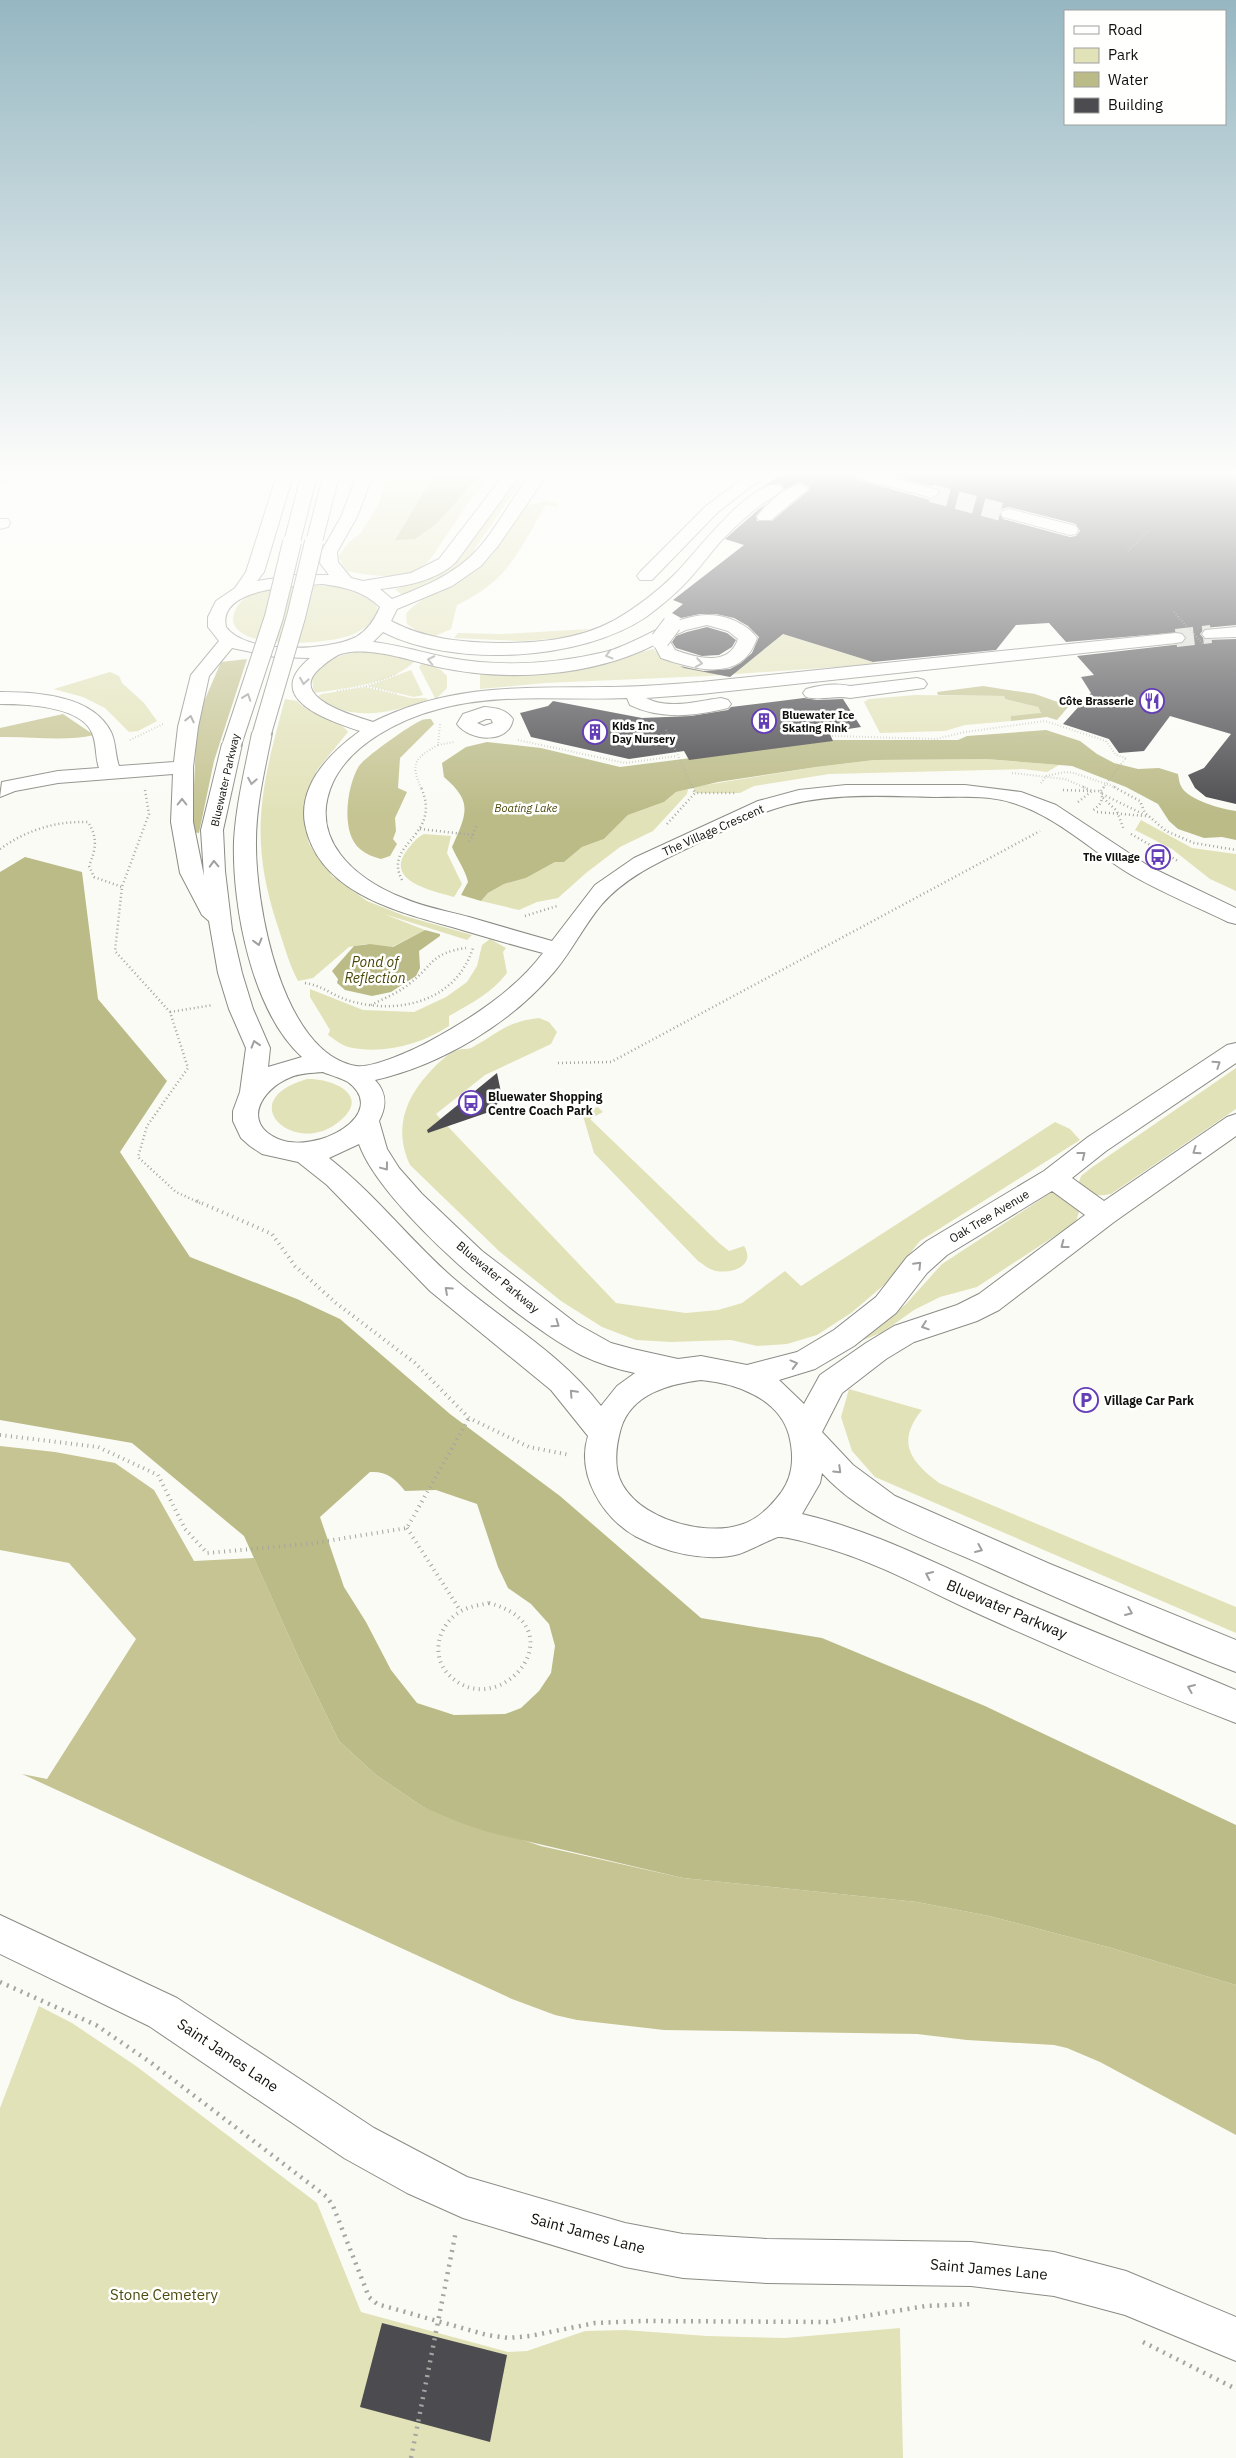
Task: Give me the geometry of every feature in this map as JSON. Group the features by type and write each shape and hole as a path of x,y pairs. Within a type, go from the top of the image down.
{"street":[{"path":"241,592 245,587"},
{"path":"252,587 241,592 223,606 216,619 218,630 230,640 249,648 267,651 382,647 457,665 522,669 588,661 637,647 674,626 698,620 725,623 741,631 748,638 747,649 738,657 711,665 696,663 668,654 660,640 672,624 700,604"},
{"name":"Bluewater Parkway","path":"253,1092 258,1048 241,1009 221,930 214,871 212,830 232,744 274,616 281,587"},
{"path":"303,587 262,733 252,777 244,868 249,903 264,965 280,1010 299,1041 312,1055 325,1064"},
{"path":"366,587 389,606"},
{"path":"376,729 322,710 305,696 302,688 305,673 318,661 342,648 364,640 382,624 389,606 432,587"},
{"path":"382,624 416,640 464,647 522,648 575,642 596,637 614,629 635,616 670,587"},
{"path":"1207,639 1236,632"},
{"path":"557,950 406,907 380,897 345,872 325,848 318,832 315,816 316,798 322,784 338,759 376,729 406,713 436,703 482,694 520,691 635,692 701,688 1176,638"},
{"path":"221,930 191,873 182,822 183,767 188,727 200,675 230,640"},
{"path":"457,665 463,674 460,698"},
{"path":"1048,670 1068,668"},
{"path":"635,692 637,701 644,706 667,711 840,690 850,692 939,682"},
{"path":"850,692 862,713"},
{"path":"482,694 490,713"},
{"path":"0,698 39,700 68,707 96,725 102,734 106,763 112,774"},
{"path":"0,792 9,786 58,778 183,767"},
{"name":"The Village Crescent","path":"358,1075 382,1072 410,1060 474,1026 522,990 557,950 600,893 630,869 741,816 784,800 832,793 986,792 1023,799 1049,810 1070,816 1086,836 1142,872 1236,917"},
{"name":"Oak Tree Avenue","path":"747,1377 805,1361 838,1342 886,1305 917,1265 937,1248 1053,1178 1096,1144 1236,1051"},
{"path":"325,1064 346,1069 358,1075 368,1085 373,1097 373,1110 367,1123 347,1140 334,1147 303,1153 276,1149 256,1138 249,1129 245,1111 253,1092 268,1079 287,1069 302,1065 325,1064"},
{"name":"Bluewater Parkway","path":"367,1123 374,1151 403,1190 461,1247 526,1302 576,1337 602,1351 678,1371"},
{"path":"805,1435 816,1409 831,1384 904,1334 967,1313 989,1302 1104,1215 1236,1124"},
{"path":"303,1153 326,1167 341,1180 392,1236 457,1298 562,1381 576,1396 601,1446 607,1484 620,1505 640,1523 665,1536 694,1543 723,1543 751,1536 775,1522 794,1504 805,1482 809,1458 805,1435 796,1416 783,1400 766,1387 747,1377 708,1369 678,1371 652,1379 630,1392 614,1410 601,1446"},
{"path":"1053,1178 1104,1215"},
{"path":"805,1435 842,1474 884,1506 1021,1567 1236,1656"},
{"name":"Bluewater Parkway","path":"775,1522 827,1533 856,1543 998,1606 1236,1707"},
{"name":"Saint James Lane","path":"2,1940 151,2005 359,2143 422,2178 463,2197 625,2245 674,2255 720,2260 972,2264 1054,2274 1126,2293 1236,2339"}],"path":[{"path":"1174,612 1207,639"},
{"path":"305,696 366,686 399,673"},
{"path":"366,686 404,695"},
{"path":"406,883 399,876 396,864 401,852 420,829 427,808 414,769 418,756 438,744 440,716 436,703"},
{"path":"104,744 129,740 167,722"},
{"path":"832,736 853,734 889,738 954,738 965,732 1045,722 1106,741 1116,755 1125,759"},
{"path":"664,726 694,793"},
{"path":"513,739 625,763 677,756"},
{"path":"1101,792 1130,752"},
{"path":"1041,784 1046,776 1065,772 1117,788 1140,801 1145,815"},
{"path":"1008,774 1065,779 1092,791"},
{"path":"144,782 150,814 122,887 116,951 170,1012 188,1068 147,1126 138,1157 176,1192 272,1234 295,1266 336,1303 415,1363 469,1418 529,1446 601,1446"},
{"path":"1059,790 1101,792 1145,815 1178,837 1196,844 1236,850"},
{"path":"1070,816 1075,803 1092,791"},
{"path":"1101,792 1103,798 1112,804 1120,814 1124,830"},
{"path":"662,830 694,793 740,793"},
{"path":"1092,812 1100,805 1103,798"},
{"path":"558,1063 611,1062 1070,816 1092,812 1145,815"},
{"path":"0,849 13,838 49,824 72,821 88,822 93,830 97,847 89,866 94,877 122,887"},
{"path":"468,844 477,824"},
{"path":"420,829 473,835"},
{"path":"305,983 321,985 345,999 370,1005 412,1005 448,986 467,965 473,947 485,928"},
{"path":"370,1005 407,986 419,976 432,959 452,950 463,949"},
{"path":"170,1012 217,1005"},
{"path":"407,1528 421,1500 469,1418"},
{"path":"0,1435 98,1447 158,1475 185,1529 207,1553 345,1540 407,1528"},
{"path":"407,1528 460,1610"},
{"path":"489,1603 504,1606 516,1612 525,1623 530,1642 526,1663 517,1675 504,1684 488,1689 472,1688 458,1683 446,1674 439,1661 437,1647 440,1633 448,1620 460,1610 474,1604 489,1603"},
{"path":"411,2458 463,2197"}],"green space":[{"path":"337,587 364,593 376,604 377,611 375,617 358,632 325,641 272,642 243,634 235,626 233,619 235,611 241,602 251,595 279,588"},
{"path":"403,587 420,587 402,595 395,589"},
{"path":"447,587 487,587 457,605 451,629 435,636 419,632 407,624 406,614 423,599"},
{"path":"590,629 564,638 521,641 454,638 458,633 502,634"},
{"path":"783,634 879,664 708,676 545,683 480,689 480,672 570,671 653,649 672,662 685,667 698,670 724,671 747,663"},
{"path":"370,650 416,660 407,668 382,680 354,687 314,693 312,679 322,666 337,657 353,652"},
{"path":"423,662 441,670 447,676 447,688 437,698 435,698 419,667"},
{"path":"411,670 423,695 414,697 368,686"},
{"path":"110,672 119,676 122,683 144,703 157,721 138,731 129,732 105,708 83,697 54,689"},
{"path":"365,687 411,698 426,698 428,700 385,712 357,713 330,705 316,697 322,694"},
{"path":"915,695 1004,696 1005,699 1038,707 1041,714 1011,716 1011,721 965,725 945,731 880,733 864,702 869,699"},
{"path":"285,699 297,701 309,710 338,723 348,732 317,770 304,810 309,844 332,876 367,901 405,916 472,935 467,940 384,914 425,930 392,947 366,944 349,947 313,978 298,981 287,954 269,895 263,866 261,839 264,786"},
{"path":"986,759 1059,765 1047,772 1023,769 829,774 754,786 740,793 695,793 693,787 816,767 874,760"},
{"path":"688,789 687,794 653,831 620,847 586,873 558,898 537,902 519,910 481,901 488,893 504,884 526,878 555,862 564,862 582,847 604,839 628,815 664,802 676,792"},
{"path":"1141,820 1192,848 1236,854 1236,891 1210,879 1172,849 1135,830"},
{"path":"424,834 451,836 447,853 462,884 454,897 414,883 406,877 402,870 401,861 407,850"},
{"path":"490,939 506,948 503,952 507,973 488,992 449,1016 449,1026 438,1033 413,1043 400,1047 374,1050 345,1046 328,1035 330,1030 310,997 310,989 363,1010 414,1012 446,997 467,982 477,966 482,945"},
{"path":"539,1018 549,1022 557,1032 551,1044 485,1075 436,1114 616,1303 686,1313 718,1310 742,1303 785,1271 801,1286 1055,1122 1070,1129 1080,1140 920,1241 884,1285 851,1313 817,1335 787,1344 757,1346 731,1340 671,1342 636,1340 602,1327 561,1301 500,1252 410,1165 405,1152 402,1128 408,1105 420,1084 445,1057 460,1049 471,1048 511,1025"},
{"path":"1236,1068 1236,1109 1111,1194 1093,1194 1086,1190 1079,1182 1081,1176 1091,1168"},
{"path":"307,1079 327,1081 344,1089 350,1095 352,1102 349,1111 341,1120 324,1131 306,1134 291,1130 279,1123 272,1112 274,1100 285,1089"},
{"path":"598,1107 603,1112 590,1119 719,1243 729,1251 744,1246 747,1258 741,1267 723,1272 709,1268 698,1261 594,1153 583,1116 584,1110"},
{"path":"1058,1188 1081,1205 1076,1222 977,1287 940,1297 914,1310 883,1332 861,1341 906,1304 942,1264"},
{"path":"849,1389 922,1410 914,1421 910,1432 908,1441 910,1450 920,1467 939,1483 1236,1607 1236,1633 875,1477 852,1451 841,1417"},
{"name":"Stone Cemetery","path":"39,2006 72,2023 136,2066 317,2203 361,2312 508,2352 527,2351 585,2331 625,2330 707,2336 785,2338 900,2328 903,2458 0,2458 0,2108"}],"shaded area":[{"path":"247,659 214,761 199,833 192,832 197,718 221,662"},
{"path":"983,686 1035,694 1069,706 1057,720 1047,717 1011,721 1011,716 1041,713 1038,707 1005,699 1004,696 938,695 937,692"},
{"path":"63,714 94,735 71,738 0,737 0,728"},
{"path":"431,719 434,724 400,758 398,788 407,792 395,818 396,831 393,839 397,844 390,856 381,859 370,855 360,849 354,842 350,832 348,821 349,796 355,774 363,762 388,742 421,720"},
{"path":"0,1446 55,1452 115,1463 154,1490 194,1561 254,1558 300,1661 339,1741 376,1775 423,1807 541,1846 683,1878 917,1902 989,1916 1108,1947 1236,1985 1236,2135 1100,2062 1067,2048 1054,2045 967,2040 917,2034 664,2030 577,2020 555,2015 512,1999 22,1774 47,1779 136,1639 69,1563 0,1550"}],"water":[{"name":"Boating Lake","path":"1046,730 1080,741 1097,754 1114,763 1138,769 1159,768 1178,774 1181,786 1190,796 1214,806 1236,811 1236,840 1222,837 1204,838 1178,829 1169,821 1158,804 1126,787 1072,766 986,759 874,760 718,782 676,792 664,802 628,815 604,839 582,847 564,862 555,862 526,878 504,884 488,893 481,901 461,895 468,882 452,847 464,817 463,802 454,786 444,777 442,763 466,747 487,742 541,748 620,767 833,740 958,740 967,736"},
{"path":"25,857 82,872 98,999 167,1081 120,1152 190,1257 297,1299 340,1319 450,1414 560,1496 701,1618 822,1638 985,1706 1236,1825 1236,1985 1108,1947 989,1916 917,1902 683,1878 488,1832 423,1807 376,1775 339,1741 300,1661 244,1536 132,1443 0,1420 0,872","holes":["370,1472 390,1476 405,1491 436,1490 477,1504 498,1567 508,1588 531,1604 549,1624 555,1646 551,1673 539,1691 521,1708 505,1714 454,1715 417,1703 391,1670 366,1622 344,1587 320,1517"]},
{"name":"Pond of Reflection","path":"425,930 440,934 440,936 419,951 420,968 416,976 391,992 372,996 345,990 337,983 338,979 332,971 354,946 370,944 393,947"}],"building":[{"path":"690,587 1236,587 1236,625 1205,628 1200,634 1205,640 1236,639 1236,804 1206,797 1195,788 1188,775 1204,768 1231,734 1170,716 1144,751 1119,753 1109,739 1063,724 1091,693 1081,677 1094,675 1077,656 1182,644 1187,638 1182,632 1066,642 1049,623 1016,625 996,650 873,662 783,634 730,677 680,666 703,671 730,669 741,663 752,653 759,637 748,626 734,618 716,614 700,614 681,618 672,613 683,604 673,600"},
{"path":"707,627 727,633 736,640 732,647 719,655 702,656 676,648 672,642 676,636"},
{"path":"804,698 817,700 843,699 861,727 829,732 833,741 689,760 684,751 629,759 531,737 520,713 548,706 553,701 642,718 691,716 728,710 731,707"},
{"path":"497,1073 502,1097 492,1111 428,1133 427,1130"},
{"path":"382,2323 507,2355 490,2442 360,2407"}],"tunnel":[{"path":"1176,638 1211,634"}],"place":[{"name":"Côte Brasserie","path":"1152,701"},
{"name":"Bluewater Ice Skating Rink","path":"764,721"},
{"name":"Kids Inc Day Nursery","path":"595,732"},
{"name":"The Village","path":"1158,857"},
{"name":"Bluewater Shopping Centre Coach Park","path":"471,1103"},
{"name":"Village Car Park","path":"1086,1400"}]}
